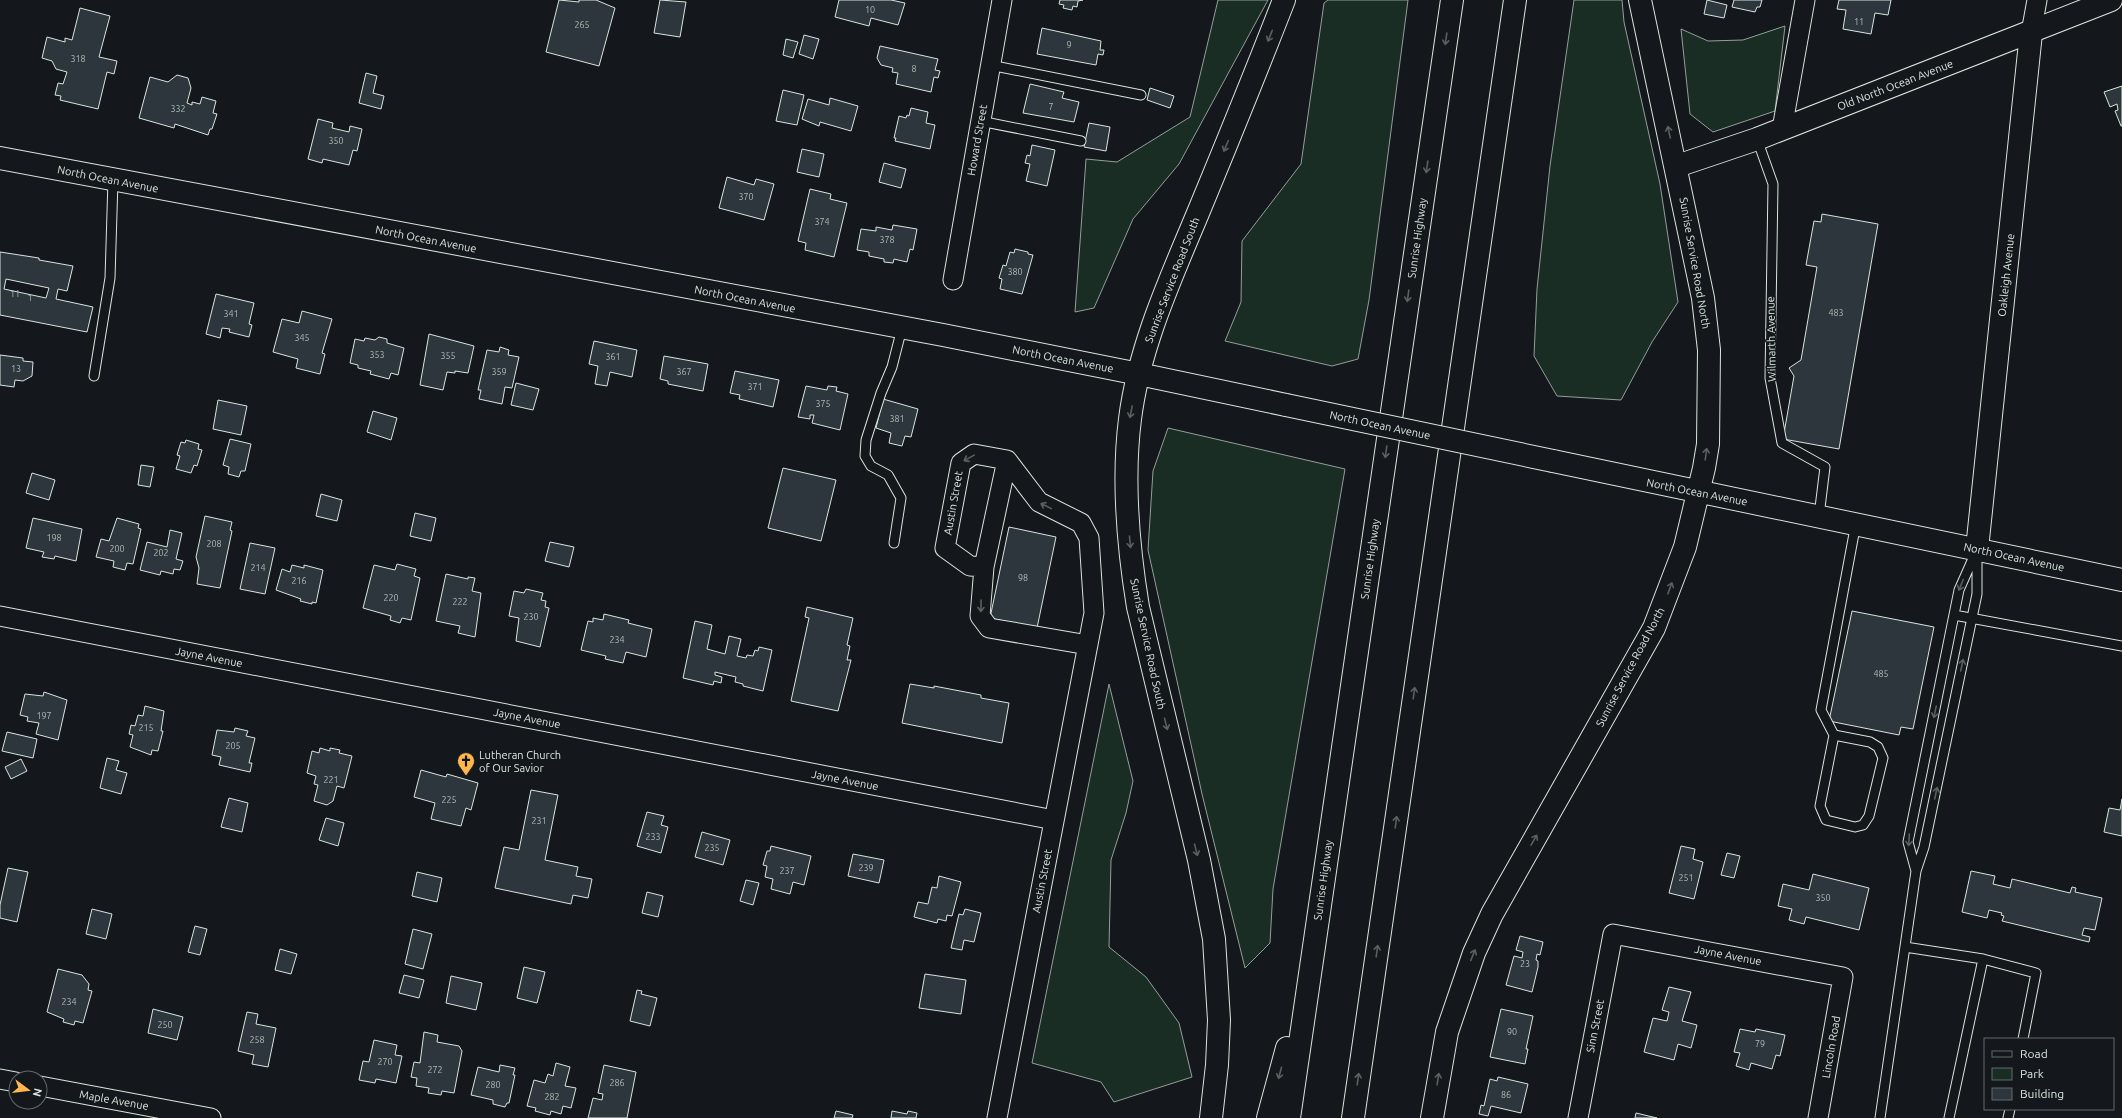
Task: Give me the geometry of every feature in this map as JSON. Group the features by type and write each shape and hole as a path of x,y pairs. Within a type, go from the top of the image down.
{"main road":[{"name":"Sunrise Service Road South","path":"1211,1118 1217,1065 1219,1020 1214,938 1199,860 1138,607 1128,526 1127,450 1130,418 1139,374 1151,329 1284,0"},
{"name":"Sunrise Highway","path":"1289,1118 1452,0"},
{"path":"1353,1118 1515,0"},
{"name":"Sunrise Service Road North","path":"1432,1118 1447,1032 1474,953 1495,908 1654,628 1685,548 1699,493 1708,444 1709,350 1703,298 1677,166 1640,0"},
{"name":"Old North Ocean Avenue","path":"1677,166 1757,139 2112,0"},
{"name":"Oakleigh Avenue","path":"1977,550 2031,33"},
{"name":"North Ocean Avenue","path":"0,158 943,335 1139,374 1699,493 1856,523 2122,580"},
{"path":"1268,1118 1315,940"}],"street":[{"name":"Howard Street","path":"953,280 1002,0"},
{"path":"1782,129 1805,0"},
{"name":"Oakleigh Avenue","path":"2031,33 2037,0"},
{"name":"Austin Street","path":"984,567 970,566 945,548 961,463 974,454 1007,460 1039,502 1081,523 1089,538 1094,613 996,1118"},
{"path":"1007,460 984,567 980,616 989,628 1088,645"},
{"name":"Jayne Avenue","path":"0,616 1054,820"},
{"name":"Jayne Avenue","path":"1613,934 1843,977"},
{"name":"Sinn Street","path":"1578,1118 1613,934"},
{"name":"Lincoln Road","path":"1818,1118 1843,977"},
{"name":"Maple Avenue","path":"48,1087 211,1118"}],"lane":[{"path":"990,65 1141,95"},
{"path":"980,121 1081,141"},
{"name":"Wilmarth Avenue","path":"1757,139 1773,184 1770,378 1782,443 1825,467 1819,516"},
{"path":"94,376 110,278 113,180"},
{"path":"894,543 901,498 888,475 871,466 865,456 866,440 881,392 892,367 902,328"},
{"path":"1834,735 1870,742 1878,747 1883,758 1869,816 1863,826 1855,827 1826,820 1820,806 1834,735 1821,710 1856,523"},
{"path":"1916,871 1908,842 1959,590 1977,550"},
{"path":"1880,1118 1916,871 1924,848 1977,594 1977,550"},
{"path":"1954,615 1972,617 2122,646"},
{"path":"1905,947 1983,959 2036,973 2023,1038"},
{"path":"1949,1118 1983,959"}],"green space":[{"path":"1218,0 1268,0 1179,164 1133,219 1094,308 1075,312 1086,159 1117,162 1190,117"},
{"path":"1328,0 1408,0 1369,300 1358,359 1332,366 1225,341 1241,302 1242,241 1301,164 1324,3"},
{"path":"1574,0 1622,0 1624,22 1660,184 1678,302 1652,342 1621,400 1557,396 1534,356 1537,289 1550,166"},
{"path":"1785,26 1775,111 1713,132 1690,114 1681,29 1708,41 1743,40"},
{"path":"1168,428 1345,469 1273,889 1270,943 1245,968 1202,794 1148,550 1153,471"},
{"path":"1109,684 1133,781 1126,813 1111,860 1109,947 1146,977 1179,1023 1192,1077 1114,1102 1101,1082 1032,1063"}],"building":[{"path":"559,0 579,2 579,0 596,0 615,8 599,66 546,52"},
{"path":"660,0 686,2 680,37 654,33"},
{"path":"839,0 891,0 905,3 898,25 871,18 869,26 835,17"},
{"path":"1060,0 1083,0 1078,1 1077,7 1073,6 1072,10 1063,8 1064,5 1059,4"},
{"path":"1707,0 1727,5 1724,18 1704,14"},
{"path":"1734,0 1762,0 1760,7 1757,7 1755,12 1732,7"},
{"path":"1839,0 1891,0 1888,15 1875,13 1871,34 1843,29 1846,10 1837,9"},
{"path":"80,8 110,16 99,57 117,61 114,74 107,72 98,109 60,100 61,96 55,95 58,83 63,84 67,72 56,69 52,61 42,58 47,37 65,42 65,38 72,40"},
{"path":"1042,28 1101,41 1100,50 1104,50 1103,55 1098,54 1096,65 1037,54"},
{"path":"804,35 819,39 813,59 799,54"},
{"path":"786,39 798,42 793,58 783,55"},
{"path":"880,46 938,59 935,70 940,71 938,78 934,77 931,92 896,84 898,73 892,72 893,68 881,65 877,58"},
{"path":"366,73 377,76 373,93 384,96 381,109 359,103"},
{"path":"177,75 188,78 191,88 187,103 192,105 192,102 200,104 202,97 216,101 213,113 217,114 212,129 210,129 208,135 175,124 174,128 139,118 150,77 168,82"},
{"path":"1030,84 1064,92 1062,98 1079,102 1074,122 1023,113"},
{"path":"2122,86 2121,126 2115,111 2118,110 2117,104 2110,107 2104,92"},
{"path":"1150,88 1174,96 1170,108 1147,100"},
{"path":"783,90 804,95 797,125 776,121"},
{"path":"830,98 858,106 851,131 820,122 819,126 802,119 808,99 829,105"},
{"path":"911,108 928,112 926,123 935,125 930,149 895,141 896,138 894,138 899,116 906,118 907,115 909,116"},
{"path":"318,119 333,123 332,128 349,132 350,126 362,129 357,151 353,150 349,165 323,159 322,163 308,159"},
{"path":"1089,123 1110,127 1106,151 1084,147"},
{"path":"1032,145 1055,150 1047,186 1026,181 1030,164 1025,163 1027,155 1030,156"},
{"path":"802,149 824,154 819,177 797,172"},
{"path":"884,163 906,169 901,188 879,182"},
{"path":"727,177 754,185 756,179 774,184 764,220 719,208"},
{"path":"810,189 831,194 830,199 847,203 834,257 805,250 806,243 798,241"},
{"path":"1822,214 1878,224 1839,449 1783,439 1794,376 1789,368 1801,360 1817,267 1806,265 1814,221 1821,222"},
{"path":"893,225 917,229 913,250 910,249 907,262 894,259 893,263 884,262 884,259 869,256 869,252 857,250 861,229 876,231 876,227 892,230"},
{"path":"1015,249 1028,252 1028,254 1033,255 1022,294 1000,289 1002,279 999,278 1003,265 1006,266 1010,252 1014,253"},
{"path":"0,252 39,258 39,260 73,266 67,291 58,289 56,299 93,307 87,332 0,315","holes":["6,279 49,288 46,298 4,289"]},
{"path":"216,294 254,303 249,324 252,325 249,337 229,332 230,329 222,328 220,338 206,334"},
{"path":"302,311 332,319 322,353 325,354 320,374 296,368 298,359 273,352 282,319 299,323"},
{"path":"429,334 474,346 468,373 455,371 455,373 447,372 443,390 420,385"},
{"path":"379,337 387,339 387,343 404,348 398,375 391,373 389,379 370,374 371,371 358,368 358,365 350,363 355,339 364,341 365,338 375,340"},
{"path":"594,341 637,350 632,377 610,372 607,386 595,384 598,366 589,364"},
{"path":"500,347 509,350 508,355 519,357 512,388 505,387 502,404 479,399 481,390 478,390 487,350 499,352"},
{"path":"0,355 23,358 23,361 33,362 32,376 23,381 15,380 14,387 0,385"},
{"path":"664,356 708,364 703,391 668,384 668,381 660,379"},
{"path":"735,371 779,380 773,407 739,399 740,395 730,393"},
{"path":"516,383 539,389 533,410 511,405"},
{"path":"806,386 827,390 828,386 837,387 836,391 848,394 840,430 812,423 814,415 810,415 810,419 798,417"},
{"path":"883,399 918,409 911,437 905,436 902,446 889,443 891,433 876,428"},
{"path":"218,400 247,406 241,435 213,429"},
{"path":"373,411 397,418 391,440 367,432"},
{"path":"230,439 251,444 245,471 241,471 239,477 228,474 229,467 223,465"},
{"path":"186,440 199,444 198,449 202,450 197,466 194,465 191,473 176,469 180,456 177,455 181,442 185,443"},
{"path":"141,465 154,467 150,487 138,485"},
{"path":"783,468 836,480 821,541 768,528"},
{"path":"32,473 55,480 49,500 26,493"},
{"path":"321,494 342,500 337,521 316,516"},
{"path":"415,513 436,518 431,541 410,536"},
{"path":"205,516 232,522 230,530 232,531 220,588 197,584 199,568 196,557"},
{"path":"33,518 82,529 76,561 55,556 54,559 42,557 44,552 26,548"},
{"path":"117,518 139,524 138,528 141,529 133,564 127,563 125,570 113,567 114,561 96,557 101,539 109,541"},
{"path":"1009,527 1056,537 1037,628 990,618"},
{"path":"170,530 182,533 176,559 183,561 180,570 174,569 173,574 161,571 160,575 140,570 147,542 167,547"},
{"path":"550,542 574,547 569,567 545,561"},
{"path":"250,543 275,548 265,594 240,589"},
{"path":"397,564 416,569 414,576 420,578 411,620 402,618 400,623 390,620 391,616 363,608 374,565 395,570"},
{"path":"292,565 304,568 304,565 323,570 316,603 312,602 312,604 300,601 301,599 276,590 282,569 290,572"},
{"path":"446,574 468,579 468,577 475,578 472,591 481,593 475,637 458,633 460,626 436,621"},
{"path":"526,589 543,593 541,600 546,601 545,607 549,608 540,647 516,641 519,618 509,616 514,591 524,593"},
{"path":"807,607 853,618 847,645 850,646 847,660 851,660 838,711 791,701 809,618 805,617"},
{"path":"1852,611 1934,627 1913,729 1901,727 1899,735 1829,721"},
{"path":"604,614 629,620 628,623 652,629 646,657 626,652 623,663 605,659 606,656 581,650 588,621 593,622 593,618 603,620"},
{"path":"695,621 712,625 707,649 725,654 729,636 741,639 737,656 746,658 747,655 753,656 755,650 758,651 759,647 772,650 763,691 743,686 743,684 735,682 736,677 715,672 715,675 722,677 721,683 714,681 713,685 683,678"},
{"path":"910,684 934,688 934,686 981,695 981,698 1009,703 1002,743 902,723"},
{"path":"44,692 67,700 58,740 36,734 39,723 27,721 28,717 20,715 25,694 43,696"},
{"path":"145,706 164,711 161,731 163,731 158,751 152,750 151,755 130,747 133,735 129,734 131,725 135,726 138,715 143,716"},
{"path":"235,728 248,731 246,736 255,738 249,763 252,763 250,772 219,765 221,757 212,755 217,730 234,732"},
{"path":"7,732 37,739 33,758 2,751"},
{"path":"320,748 330,751 330,748 340,750 339,753 352,756 344,788 337,786 333,801 327,805 314,801 318,785 314,784 316,776 307,773 312,751 319,753"},
{"path":"107,758 119,761 116,770 127,773 121,794 100,788"},
{"path":"21,759 27,771 11,779 5,767"},
{"path":"421,770 446,777 447,774 478,783 471,810 466,808 461,826 431,819 435,803 414,797"},
{"path":"531,790 558,795 545,860 578,867 576,876 592,879 588,898 573,895 571,904 495,888 504,847 519,850"},
{"path":"229,798 248,803 242,832 221,827"},
{"path":"2122,799 2122,836 2104,832 2109,808 2120,810"},
{"path":"647,812 664,816 661,825 668,827 661,853 637,846"},
{"path":"326,818 344,823 338,846 319,840"},
{"path":"702,832 730,840 723,865 695,857"},
{"path":"771,846 811,856 804,885 793,882 790,894 771,889 773,879 765,877 767,866 763,865 767,851 770,851"},
{"path":"1681,846 1695,849 1693,859 1703,862 1694,899 1669,893"},
{"path":"1727,853 1740,856 1734,878 1721,875"},
{"path":"853,854 884,860 879,883 848,876"},
{"path":"8,868 28,872 17,922 0,918 0,905"},
{"path":"1971,871 1995,876 1993,884 2010,888 2012,879 2070,893 2072,887 2076,888 2075,892 2102,898 2095,930 2084,928 2082,935 2090,937 2089,942 2002,921 2004,916 2001,915 2002,913 1989,910 1987,918 1962,912"},
{"path":"417,872 442,878 437,902 412,896"},
{"path":"1813,874 1869,888 1859,930 1806,917 1804,924 1789,920 1792,909 1778,906 1783,884 1809,890"},
{"path":"939,876 961,882 952,916 947,915 946,921 938,919 937,923 914,917 918,902 928,904 932,887 937,888"},
{"path":"746,880 759,883 753,905 740,901"},
{"path":"647,892 663,896 658,917 642,913"},
{"path":"92,909 112,914 106,939 86,934"},
{"path":"965,909 981,913 974,942 964,940 962,950 951,948 959,914 963,915"},
{"path":"195,926 207,929 200,955 188,952"},
{"path":"413,929 432,934 423,969 405,964"},
{"path":"1520,936 1543,942 1540,955 1537,954 1536,960 1538,961 1538,967 1532,992 1506,985 1514,956 1522,958 1523,952 1516,950"},
{"path":"280,949 297,954 291,974 275,970"},
{"path":"524,967 545,972 537,1003 517,998"},
{"path":"58,969 82,975 89,984 88,990 92,991 83,1023 75,1021 74,1025 63,1022 64,1019 47,1012"},
{"path":"925,974 966,980 961,1014 919,1008"},
{"path":"404,975 424,980 419,998 399,993"},
{"path":"451,976 482,983 476,1010 446,1003"},
{"path":"1669,987 1691,992 1682,1021 1697,1025 1691,1048 1678,1044 1674,1060 1644,1052 1653,1018 1667,1021 1669,1012 1662,1010"},
{"path":"637,990 642,991 641,994 657,998 650,1026 630,1021"},
{"path":"153,1009 183,1017 177,1040 148,1033"},
{"path":"1501,1009 1533,1016 1526,1049 1528,1049 1525,1064 1490,1057"},
{"path":"247,1012 258,1014 256,1024 276,1028 268,1067 252,1064 254,1055 238,1051"},
{"path":"1740,1029 1755,1032 1756,1029 1785,1035 1780,1056 1776,1055 1772,1069 1751,1063 1749,1070 1736,1066 1740,1053 1734,1052"},
{"path":"424,1032 438,1035 437,1042 459,1046 462,1051 454,1093 442,1091 441,1095 428,1093 429,1088 416,1086 417,1078 411,1077 414,1062 420,1063"},
{"path":"374,1040 397,1045 395,1055 402,1056 396,1083 376,1079 375,1083 359,1080 363,1061 369,1062"},
{"path":"556,1063 570,1067 565,1086 576,1088 571,1108 563,1106 561,1114 551,1111 550,1115 535,1111 536,1108 527,1106 534,1080 545,1083 548,1074 553,1076"},
{"path":"500,1065 515,1068 509,1103 507,1103 505,1107 493,1104 493,1100 471,1095 478,1067 499,1072"},
{"path":"604,1065 636,1072 627,1118 588,1118 593,1098 602,1100 603,1094 598,1093"},
{"path":"1498,1077 1528,1084 1521,1113 1491,1106 1488,1116 1479,1114 1481,1105 1484,1106 1490,1079 1497,1081"},
{"path":"836,1111 853,1115 852,1118 834,1118"},
{"path":"892,1111 907,1114 908,1111 917,1113 916,1118 891,1118"},
{"path":"1636,1113 1657,1118 1635,1118"}],"place":[{"name":"Lutheran Church of Our Savior","path":"466,776"}]}
